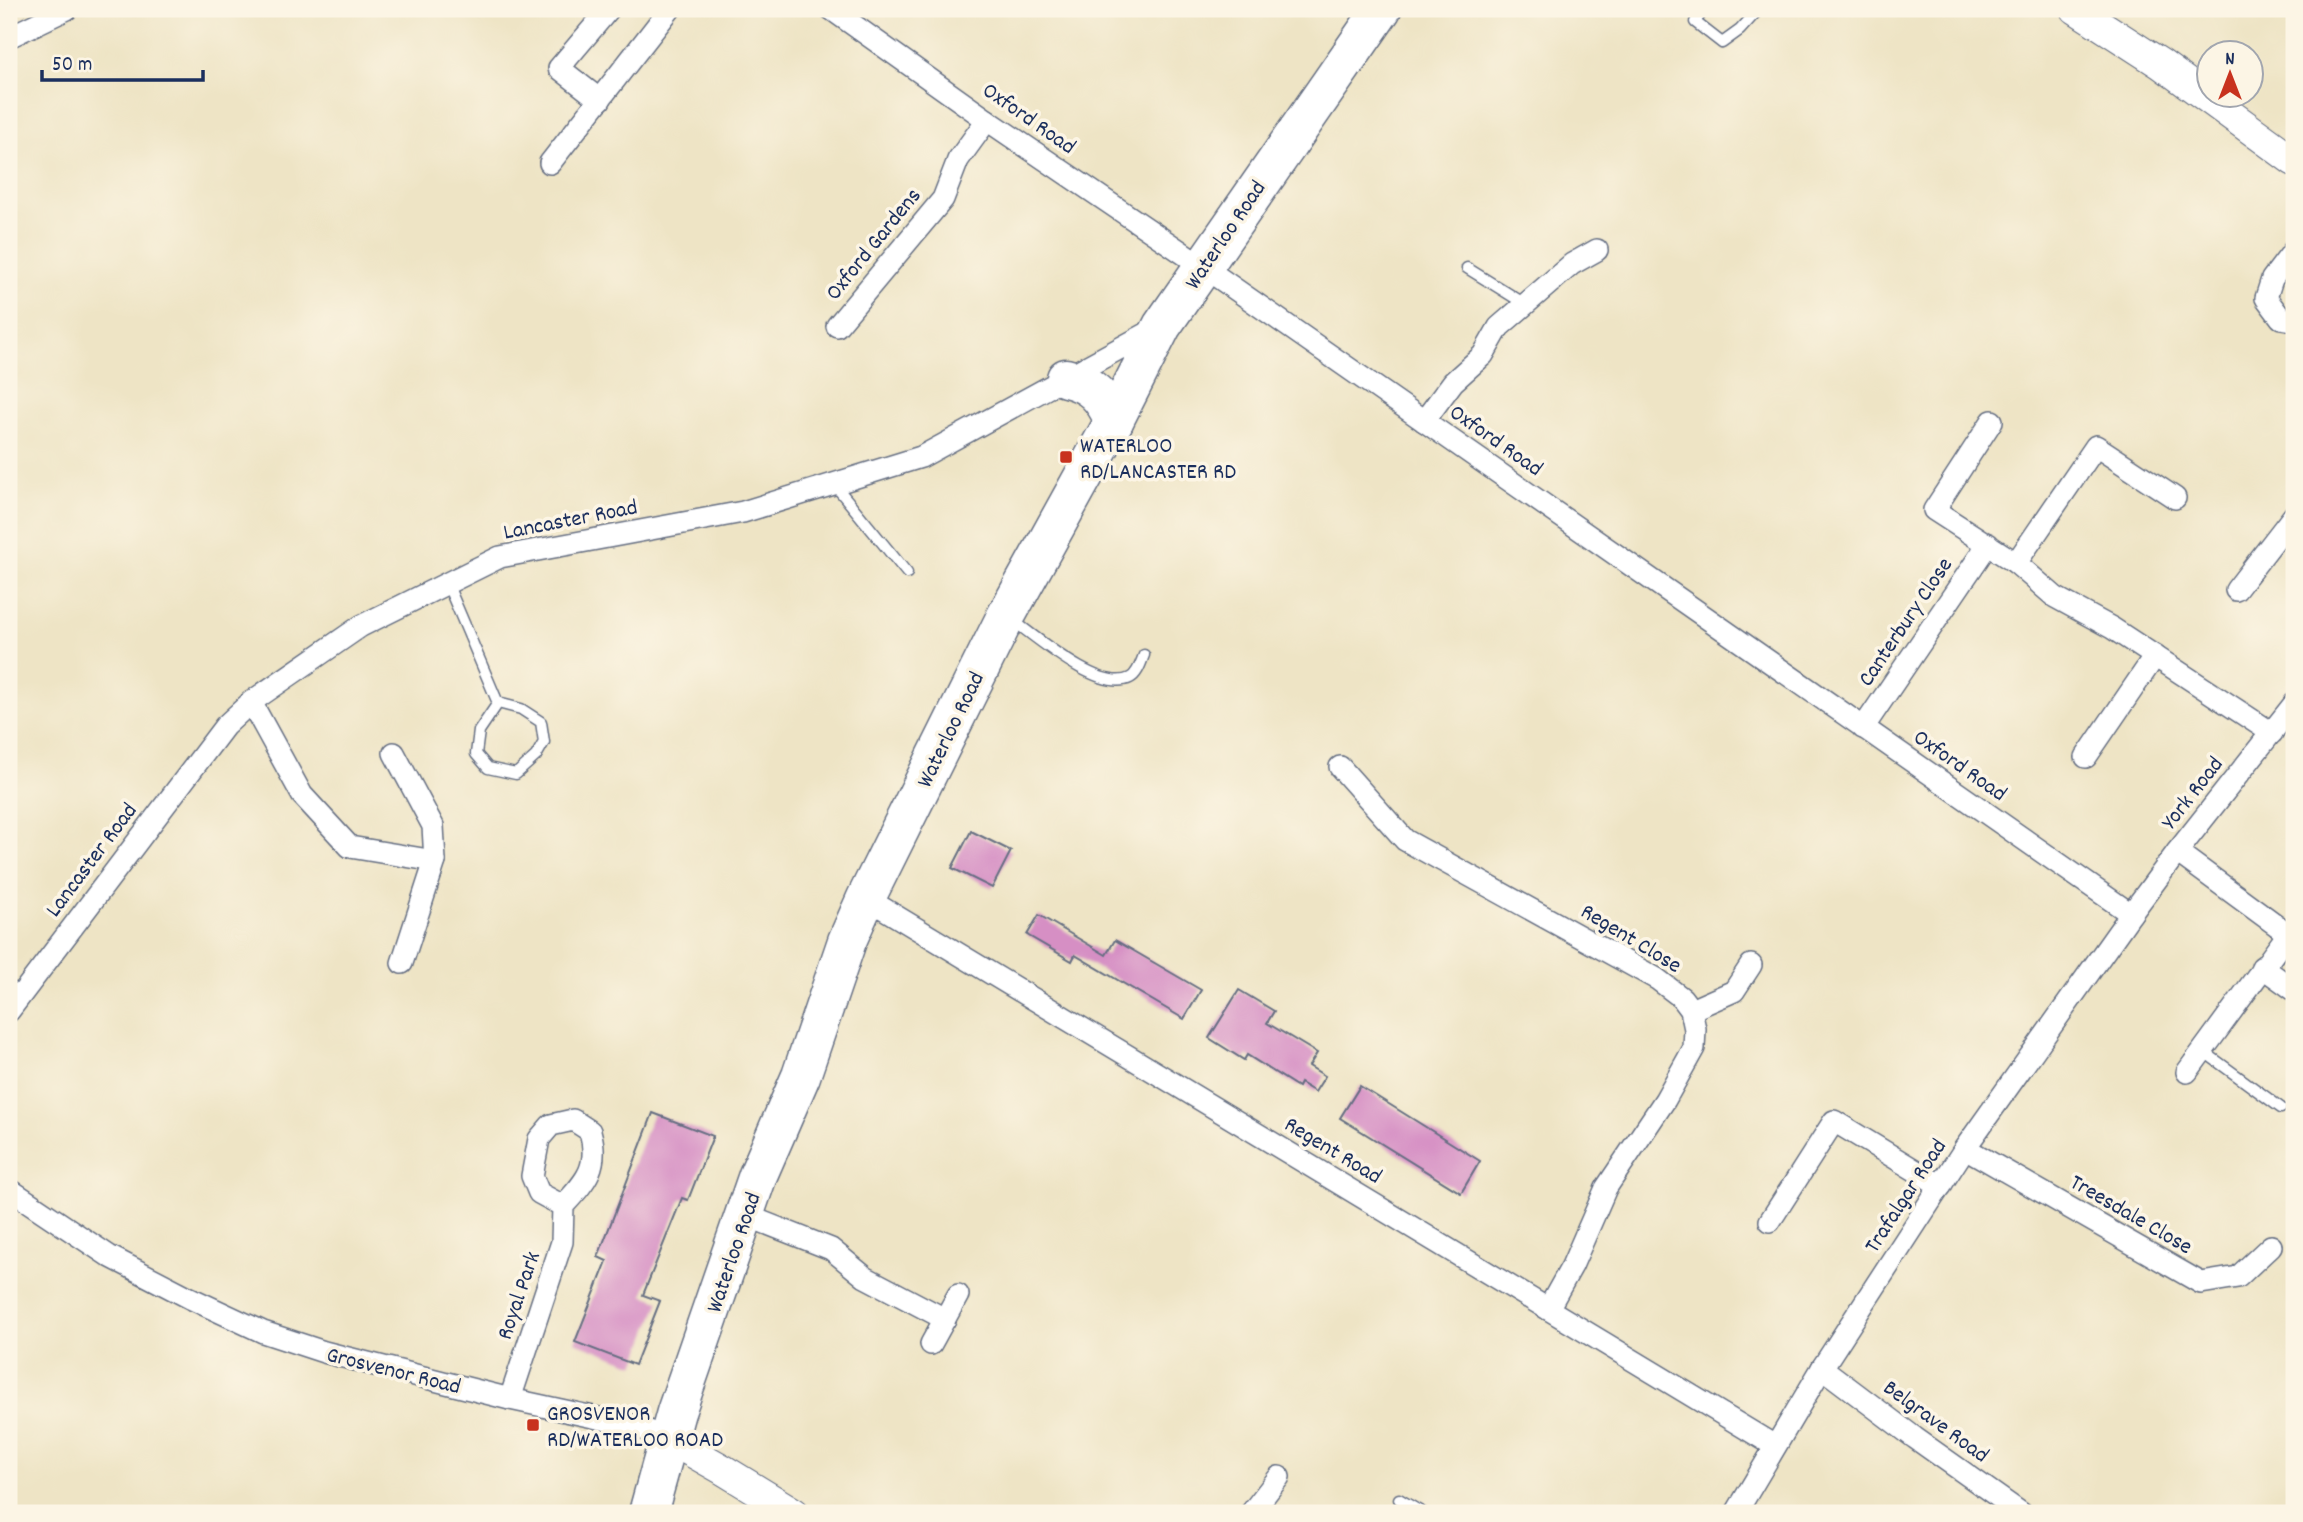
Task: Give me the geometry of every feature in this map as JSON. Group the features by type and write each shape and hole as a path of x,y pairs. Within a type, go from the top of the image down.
{"highway":[{"name":"Waterloo Road","path":"648,1513 668,1439 758,1175 801,1076 848,941 866,898 1006,616 1114,421 1162,326 1382,9"},
{"path":"1066,378 1087,384 1104,402 1114,421"}],"street":[{"path":"9,37 66,9"},
{"path":"600,100 559,68 610,9"},
{"path":"550,163 670,9"},
{"name":"Oxford Road","path":"831,9 2131,914"},
{"path":"2089,12 2294,161"},
{"name":"Oxford Gardens","path":"837,326 943,199 958,160 987,120"},
{"path":"1424,421 1453,382 1483,355 1499,327 1572,264 1597,250"},
{"path":"2294,250 2272,279 2266,298 2281,318 2294,320"},
{"name":"Lancaster Road","path":"13,996 225,726 251,702 361,626 500,557 743,512 921,457 1162,326"},
{"path":"1992,421 1934,510 2016,563 2055,597 2112,628 2272,733"},
{"path":"2016,563 2096,446 2175,498"},
{"path":"2236,590 2294,515"},
{"name":"Canterbury Close","path":"1863,728 1988,544"},
{"path":"2086,757 2155,656"},
{"path":"251,702 302,796 350,847 435,861"},
{"name":"York Road","path":"2131,914 2294,704"},
{"path":"394,753 433,826 435,861 402,963"},
{"name":"Regent Close","path":"1340,767 1405,839 1657,979 1682,998 1691,1010"},
{"path":"2177,852 2291,936 2262,967 2187,1072"},
{"name":"Regent Road","path":"866,898 1775,1446"},
{"name":"Trafalgar Road","path":"1736,1513 1822,1368 1965,1148 2131,914"},
{"path":"1548,1309 1572,1266 1606,1188 1665,1100 1694,1048 1695,1029 1691,1010 1734,991 1751,965"},
{"path":"2262,967 2294,990"},
{"path":"1770,1221 1835,1121 1941,1186"},
{"name":"Treesdale Close","path":"1965,1148 2201,1283 2238,1278 2271,1246"},
{"name":"Grosvenor Road","path":"9,1189 109,1256 263,1332 324,1352 510,1399 635,1426 668,1439 793,1513"},
{"name":"Royal Park","path":"510,1399 562,1242 563,1206"},
{"path":"745,1215 831,1249 865,1278 945,1319"},
{"path":"931,1344 958,1295"},
{"name":"Belgrave Road","path":"1822,1368 1914,1438 2021,1513"},
{"path":"1251,1513 1279,1477"}],"lane":[{"path":"1704,9 1695,22 1722,43 1740,30 1759,9"},
{"path":"1467,268 1525,304"},
{"path":"834,484 907,573"},
{"path":"447,583 498,703"},
{"path":"1006,616 1087,672 1102,679 1130,678 1144,655"},
{"path":"498,703 520,709 541,722 544,742 536,756 516,774 488,768 476,754 479,731 498,703"},
{"path":"2203,1051 2281,1108"},
{"path":"1399,1499 1423,1513"}],"building":[{"path":"971,831 1011,851 992,888 952,868"},
{"path":"1039,915 1106,955 1115,940 1201,990 1184,1019 1075,955 1072,961 1027,935"},
{"path":"1239,990 1274,1011 1267,1023 1317,1053 1309,1066 1325,1076 1315,1092 1300,1083 1298,1087 1247,1055 1244,1060 1209,1038"},
{"path":"1360,1086 1480,1161 1461,1193 1340,1118"},
{"path":"653,1113 713,1136 688,1200 682,1198 643,1295 660,1301 635,1365 575,1342 607,1261 598,1257"}],"place":[{"name":"WATERLOO RD/LANCASTER RD","path":"1066,457"},
{"name":"GROSVENOR RD/WATERLOO ROAD","path":"533,1425"}]}
